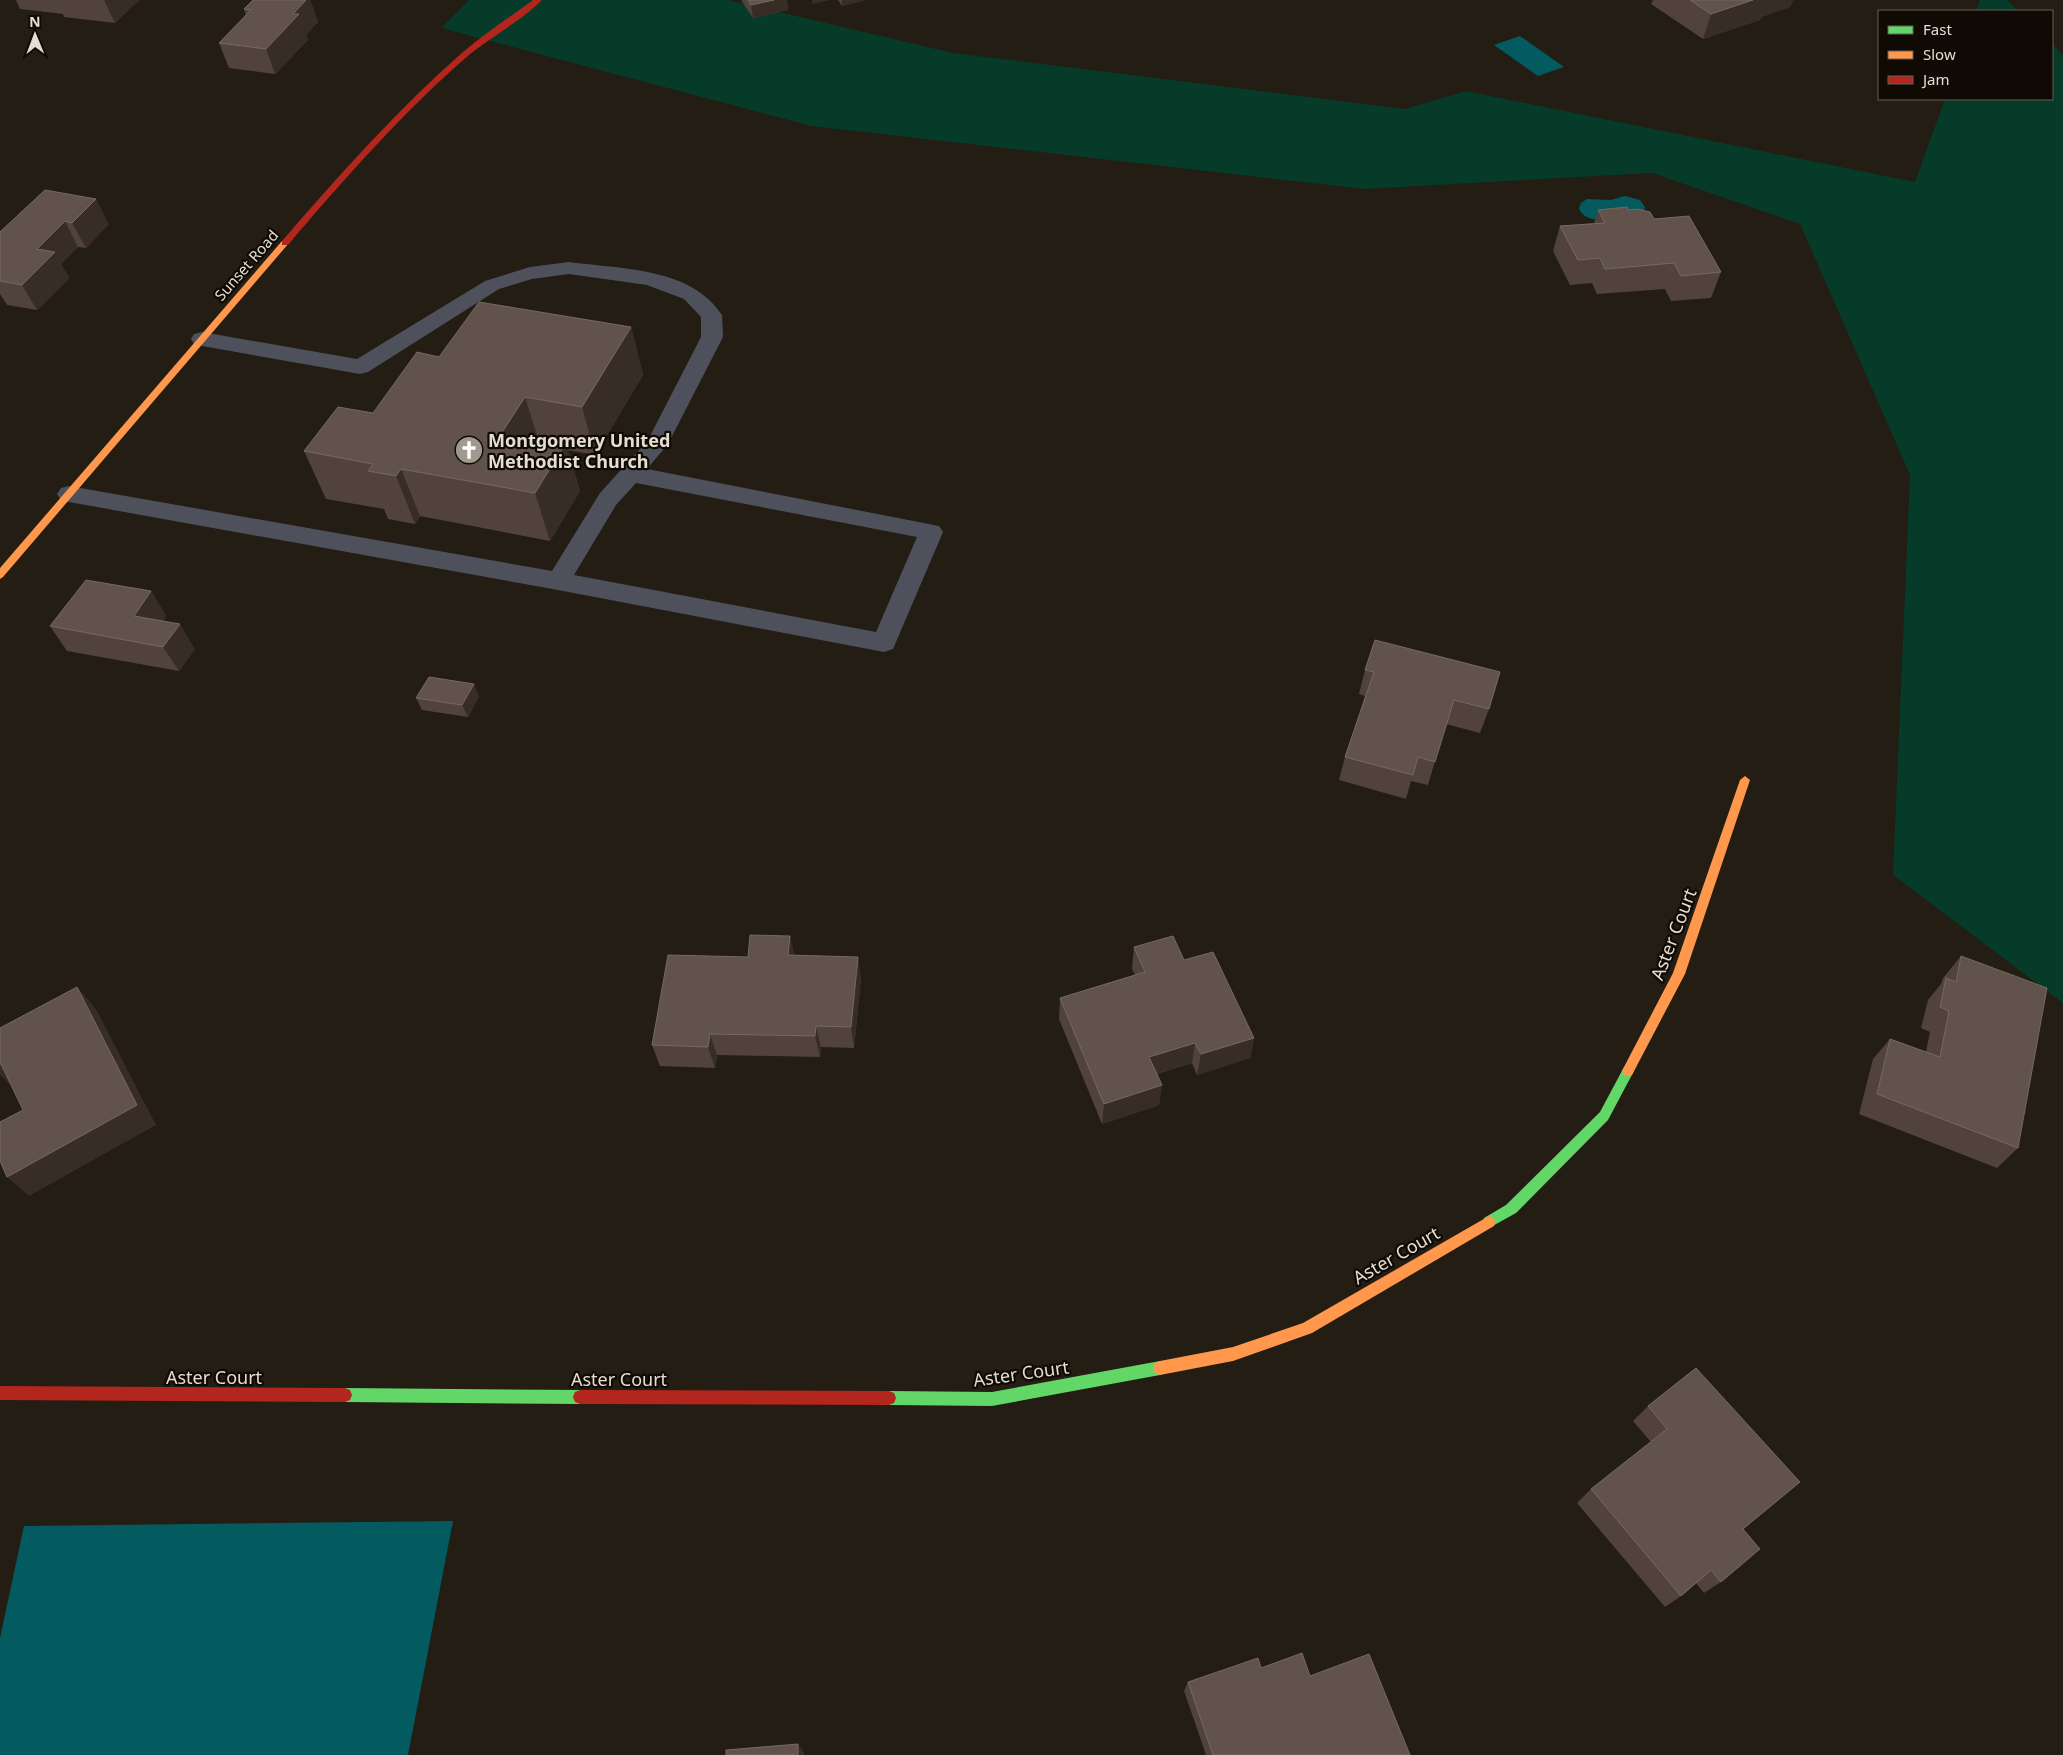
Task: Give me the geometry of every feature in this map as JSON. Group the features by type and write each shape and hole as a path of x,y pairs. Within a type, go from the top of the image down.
{"street":[{"name":"Sunset Road","path":"0,574 321,201 410,106 467,53 538,0"},
{"name":"Aster Court","path":"0,1393 992,1399 1233,1354 1306,1328 1511,1209 1604,1116 1679,974 1745,780"}],"lane":[{"path":"202,339 360,367 492,285 530,273 568,268 651,279 691,294 712,315 712,337 657,444 608,499 558,581"},
{"path":"69,494 558,581 884,643 931,532 631,474"}],"green space":[{"path":"469,0 728,0 953,53 1405,109 1466,91 1915,182 1945,100 2053,100 2053,45 2063,55 2063,1003 1893,875 1910,475 1800,224 1652,173 1364,189 811,126 441,28"},
{"path":"1980,0 2007,0 2018,10 1976,10"}],"water":[{"path":"1520,36 1564,67 1538,76 1494,45"},
{"path":"1625,196 1640,200 1645,207 1644,210 1649,213 1621,219 1600,220 1583,215 1579,208 1581,203 1587,199 1611,200"},
{"path":"453,1521 408,1755 0,1755 0,1638 24,1526"}],"building":[{"path":"253,0 306,0 293,14 299,14 266,49 219,43 251,10 244,9"},
{"path":"748,0 774,0 751,5"},
{"path":"1690,0 1753,0 1711,14"},
{"path":"45,190 96,199 72,223 65,221 37,249 55,252 22,285 0,281 0,232"},
{"path":"1627,207 1628,210 1638,209 1650,212 1654,219 1689,216 1721,272 1681,276 1674,263 1605,269 1600,258 1578,260 1560,226 1605,223 1598,210"},
{"path":"479,302 631,327 582,407 525,397 499,437 542,445 546,439 566,443 535,493 401,469 396,476 368,471 373,464 304,451 338,407 373,413 417,352 439,357"},
{"path":"86,580 151,591 134,616 180,624 163,647 50,626"},
{"path":"1375,640 1500,672 1489,709 1454,700 1435,762 1418,757 1413,775 1345,757 1374,672 1365,670"},
{"path":"429,677 474,684 462,705 416,698"},
{"path":"750,935 790,936 788,955 858,957 851,1027 816,1026 815,1036 710,1034 708,1047 652,1045 668,955 748,957"},
{"path":"1173,936 1184,960 1213,952 1254,1038 1201,1054 1195,1043 1149,1057 1162,1085 1104,1104 1060,998 1145,972 1134,947"},
{"path":"1961,956 2047,988 2018,1148 1877,1094 1890,1039 1940,1057 1949,1011 1940,1007 1946,978 1956,982"},
{"path":"77,987 137,1105 7,1177 0,1161 0,1122 23,1110 0,1064 0,1028"},
{"path":"1696,1368 1800,1482 1743,1529 1760,1549 1721,1582 1711,1570 1681,1596 1591,1489 1667,1429 1648,1406"},
{"path":"1302,1653 1310,1676 1369,1654 1410,1755 1213,1755 1188,1682 1258,1658 1261,1668"},
{"path":"798,1744 798,1755 726,1755 726,1750"}],"traffic: fast":[{"path":"1489,1222 1511,1209 1604,1116 1628,1071"},
{"path":"889,1398 992,1399 1160,1368"},
{"path":"345,1395 580,1397"}],"traffic: slow":[{"path":"0,575 285,243"},
{"path":"1628,1071 1679,974 1745,780"},
{"path":"1160,1368 1233,1354 1307,1328 1489,1222"}],"traffic: jam":[{"path":"285,243 321,201 410,106 467,53 538,0"},
{"path":"0,1393 345,1395"},
{"path":"580,1397 889,1398"}],"place":[{"name":"Montgomery United Methodist Church","path":"469,450"}]}
